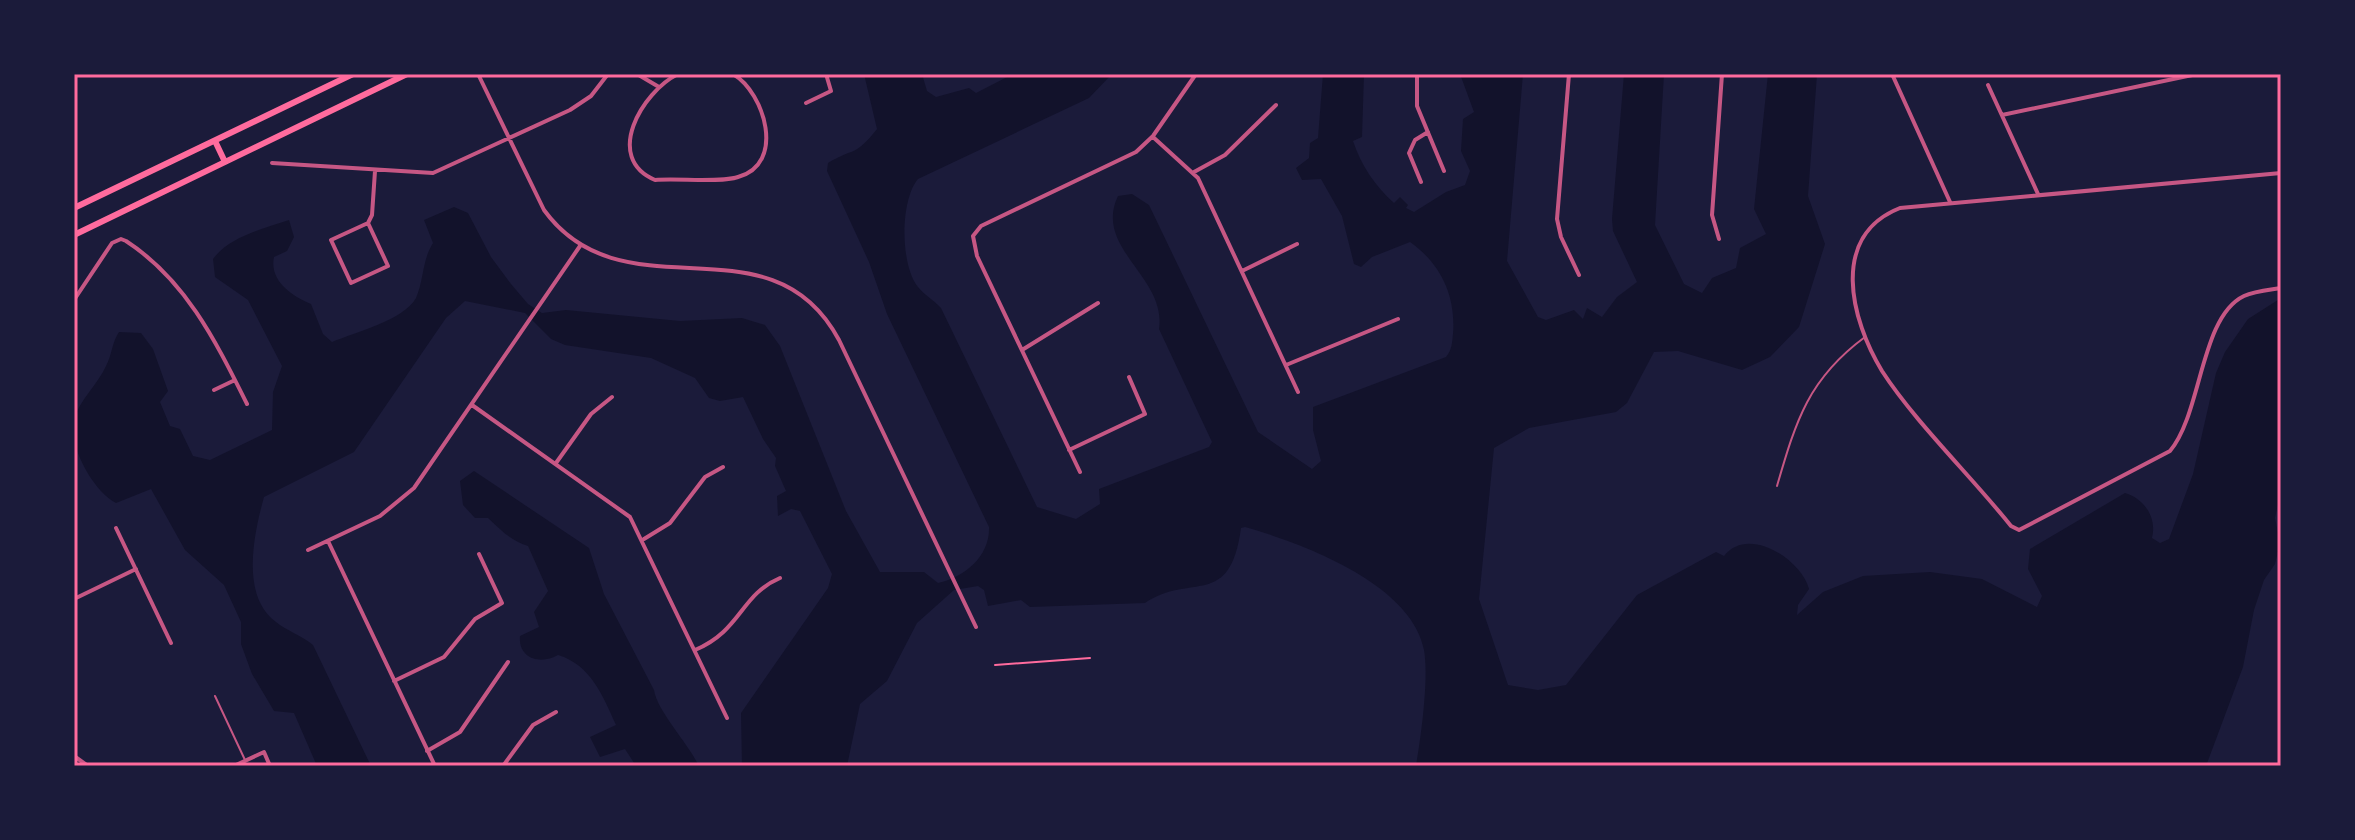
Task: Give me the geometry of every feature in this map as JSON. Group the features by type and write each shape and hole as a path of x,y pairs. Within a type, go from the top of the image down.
{"main road":[{"path":"74,208 351,74"},
{"path":"74,235 407,74"},
{"path":"215,141 225,162"}],"street":[{"path":"478,74 544,210 557,227 580,246 619,262 757,274 783,283 810,300 839,340 976,627"},
{"path":"272,163 433,173 581,103 608,74"},
{"path":"637,74 659,87"},
{"path":"678,74 659,87 631,128 631,155 640,171 655,180 736,178 757,163 767,125 754,95 733,74"},
{"path":"806,103 831,91 826,74"},
{"path":"1080,472 973,239 981,226 1130,156 1153,136 1196,74"},
{"path":"1417,74 1416,101 1444,171"},
{"path":"1569,74 1557,219 1561,237 1579,275"},
{"path":"1719,239 1712,215 1722,74"},
{"path":"1892,74 1950,202"},
{"path":"2002,115 2197,74"},
{"path":"1988,85 2038,194"},
{"path":"1194,172 1225,155 1276,105"},
{"path":"1421,182 1409,153 1415,140 1428,132"},
{"path":"1153,136 1194,172 1298,392"},
{"path":"368,223 388,266 351,283 331,240 368,223 372,215 375,171"},
{"path":"2281,173 1900,208 1879,218 1864,235 1855,253 1851,273 1865,337 1894,387 2011,526 2019,530 2170,451 2182,431 2227,310 2246,295 2281,288"},
{"path":"74,300 112,243 121,239 156,264 206,322 247,404"},
{"path":"1242,271 1297,244"},
{"path":"308,550 380,516 403,500 530,322 580,246"},
{"path":"1022,350 1098,303"},
{"path":"1286,365 1398,319"},
{"path":"1069,450 1143,415 1145,411 1129,377"},
{"path":"214,390 235,380"},
{"path":"556,463 591,414 612,397"},
{"path":"471,405 625,511 644,539 727,718"},
{"path":"644,539 670,523 705,477 723,467"},
{"path":"116,528 171,643"},
{"path":"328,541 435,766"},
{"path":"394,681 444,657 475,619 502,603 479,554"},
{"path":"74,599 136,569"},
{"path":"695,650 725,634 757,591 780,578"},
{"path":"427,751 460,732 508,662"},
{"path":"503,766 533,725 556,712"},
{"path":"234,766 264,752 270,766"},
{"path":"74,756 88,766"}],"lane":[{"path":"1777,486 1817,383 1836,358 1865,337"},
{"path":"215,696 246,761"}],"path":[{"path":"995,665 1090,658"}],"shaded area":[{"path":"864,74 922,74 927,91 936,97 969,88 976,93 1013,74 1112,74 1089,98 918,179 912,189 905,217 905,249 912,277 920,290 941,308 1037,507 1076,519 1100,504 1099,489 1209,447 1212,442 1159,329 1159,310 1152,294 1115,231 1113,215 1118,196 1132,194 1149,205 1258,432 1312,469 1321,461 1313,430 1313,407 1446,357 1451,349 1453,334 1449,294 1430,260 1410,242 1372,257 1361,267 1354,264 1342,216 1321,179 1302,180 1296,168 1309,158 1310,143 1318,138 1323,74 1364,74 1362,137 1353,141 1356,150 1381,190 1394,203 1400,197 1408,205 1406,208 1414,212 1446,192 1465,185 1470,171 1461,151 1463,119 1474,112 1460,74 1523,74 1507,261 1538,317 1546,320 1574,310 1583,319 1587,308 1602,317 1617,297 1637,282 1613,231 1612,219 1624,74 1664,74 1655,225 1684,284 1702,293 1712,278 1736,268 1740,248 1766,234 1754,209 1768,74 1817,74 1808,196 1825,244 1799,327 1770,357 1742,370 1678,351 1654,352 1627,403 1616,412 1529,428 1494,448 1479,599 1508,685 1538,690 1566,685 1637,595 1716,552 1724,556 1734,547 1746,544 1759,545 1785,557 1804,578 1809,589 1798,605 1797,615 1823,592 1863,576 1930,572 1982,579 2037,607 2042,596 2028,569 2030,549 2125,493 2148,510 2153,523 2152,538 2160,543 2169,539 2193,474 2216,373 2225,352 2248,319 2281,298 2281,490 2275,518 2280,543 2275,564 2264,580 2254,610 2243,667 2206,766 1416,766 1426,676 1424,650 1415,626 1399,605 1351,570 1295,544 1245,527 1241,528 1236,553 1228,570 1218,580 1162,594 1145,603 1030,607 1021,600 988,606 984,590 978,586 954,590 917,623 887,681 860,704 847,766 742,766 741,713 828,588 832,574 800,511 791,509 778,516 777,496 786,491 775,466 776,458 743,397 720,401 709,398 695,378 651,358 565,345 551,339 525,313 465,301 446,318 354,452 264,497 254,546 254,581 258,597 265,611 276,622 313,645 371,766 317,766 294,713 274,711 252,674 241,644 241,622 224,585 185,550 151,489 116,503 99,489 78,454 74,419 103,373 119,332 141,333 153,349 168,391 160,402 170,426 180,429 193,456 210,460 272,430 273,392 282,366 248,300 215,277 213,259 220,251 248,234 289,220 294,237 287,251 274,257 275,273 290,292 311,304 323,334 332,342 390,319 410,306 419,291 433,243 424,220 454,207 468,213 491,257 528,304 542,313 566,310 680,321 742,318 765,325 780,346 846,511 880,572 924,572 938,583 948,580 974,564 985,547 989,527 887,314 869,262 827,171 828,163 858,148 877,129"},
{"path":"474,471 589,548 604,594 661,708 699,766 636,766 625,749 600,757 590,737 616,725 594,683 569,660 558,655 545,659 532,658 520,644 520,636 539,627 534,612 548,591 528,546 502,531 488,518 475,518 463,505 460,481"}]}
